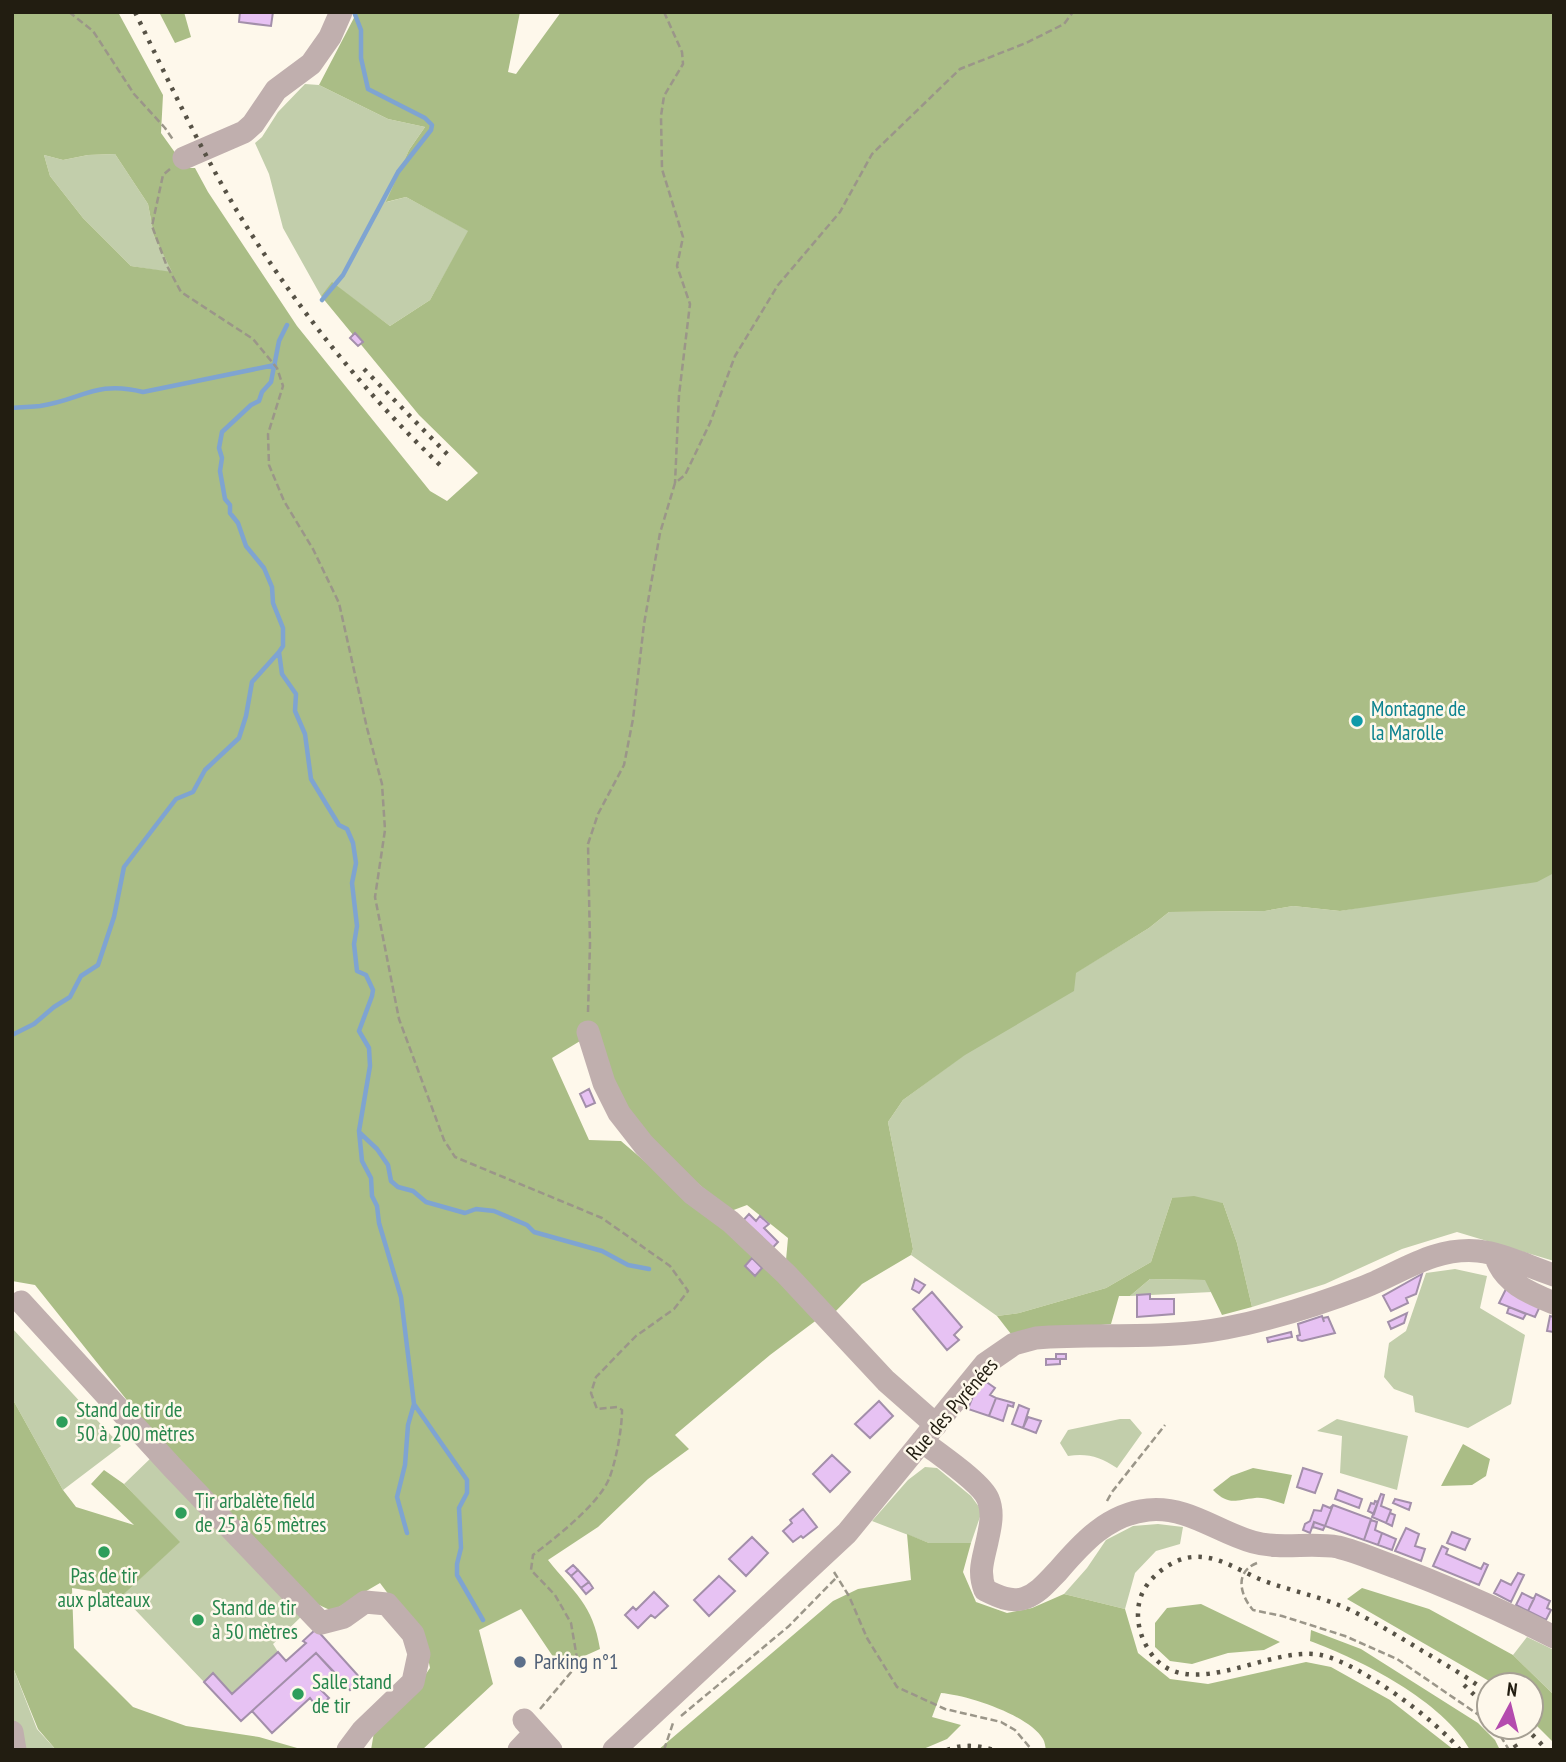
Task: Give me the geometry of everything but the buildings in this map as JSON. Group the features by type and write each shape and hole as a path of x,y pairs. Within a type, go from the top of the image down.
{"street":[{"path":"184,158 244,132 253,124 276,90 311,64 330,37 341,12"},
{"path":"588,1032 604,1083 619,1113 644,1145 693,1194 731,1222 786,1274 886,1381 988,1497 990,1526 982,1561 981,1580 985,1590 1011,1600 1024,1598 1042,1588 1080,1545 1114,1520 1148,1510 1169,1511 1185,1513 1251,1542 1278,1546 1319,1545 1364,1556 1448,1587 1554,1637"},
{"name":"Rue des Pyrénées","path":"614,1750 826,1555 867,1510 985,1364 1014,1345 1036,1338 1174,1334 1225,1328 1327,1300 1368,1286 1406,1266 1436,1255 1458,1251 1495,1254 1554,1275"},
{"path":"1495,1254 1503,1274 1538,1297 1554,1303"},
{"path":"21,1302 172,1467 321,1623 344,1617 365,1602 387,1604 413,1634 419,1654 413,1682 363,1730 348,1750"},
{"path":"12,1732 15,1750"},
{"path":"519,1750 537,1734"}],"path":[{"path":"69,12 93,31 134,94 165,128 184,158 163,175 152,226 180,292 253,338 277,368 283,386 268,434 269,465 284,501 313,549 340,603 382,784 385,831 375,897 399,1019 444,1140 456,1157 602,1218 670,1266 688,1292 674,1309 636,1336 596,1377 591,1393 597,1409 617,1407 622,1410 622,1423 608,1480 581,1515 533,1555 531,1570 555,1595 572,1623 578,1664 541,1708 537,1734"},
{"path":"588,1032 588,844 598,814 624,765 633,719 643,624 660,533 675,483 679,395 690,304 677,266 683,237 662,169 661,116 664,96 683,64 682,52 664,12"},
{"path":"675,483 685,475 710,423 736,356 778,285 840,212 872,154 960,69 1026,43 1064,24 1073,12"},
{"path":"1114,1520 1106,1503 1165,1425"},
{"path":"1278,1546 1265,1560 1252,1565 1241,1580 1244,1599 1253,1610 1282,1616 1345,1636 1397,1659 1475,1712"},
{"path":"826,1555 867,1638 897,1686 945,1709 1001,1722 1015,1730 1032,1750"},
{"path":"664,1732 789,1626 837,1577"},
{"path":"664,1750 673,1723"}],"green space":[{"path":"12,12 118,12 163,95 161,133 186,168 195,168 297,326 430,491 447,501 478,473 419,415 321,296 332,282 390,326 430,300 468,231 406,197 386,202 409,150 425,127 388,119 319,85 357,12 520,12 508,72 516,74 561,12 1554,12 1554,873 1537,882 1340,911 1293,906 1265,911 1169,912 1149,928 1076,973 1074,991 965,1055 903,1100 888,1122 913,1249 911,1255 862,1284 834,1313 786,1260 788,1238 747,1205 731,1211 689,1176 649,1136 622,1100 595,1032 552,1058 589,1140 621,1141 781,1278 818,1319 770,1355 675,1435 689,1449 648,1479 598,1527 548,1560 587,1610 593,1621 600,1649 560,1667 521,1609 479,1630 493,1684 422,1750 371,1750 374,1732 410,1697 430,1668 425,1643 380,1583 332,1611 317,1604 146,1424 35,1285 12,1281","holes":["115,154 148,204 154,236 172,272 131,266 83,218 50,176 44,155 63,160 88,155"]},
{"path":"159,12 184,12 191,37 175,43"},
{"path":"305,84 319,85 388,119 425,127 409,150 387,202 406,197 469,231 430,300 390,326 332,283 321,296 283,228 269,174 255,143 278,112"},
{"path":"115,154 148,204 154,236 173,273 131,266 83,218 50,176 44,155 63,160 88,155"},
{"path":"1554,873 1554,1261 1457,1232 1402,1249 1325,1284 1252,1307 1237,1243 1223,1203 1172,1198 1151,1262 1106,1288 1019,1313 997,1316 911,1255 913,1249 888,1122 903,1100 1075,973 1149,928 1169,912 1265,911 1293,906 1340,911"},
{"path":"1194,1196 1223,1203 1237,1243 1252,1307 1222,1315 1205,1280 1150,1279 1130,1296 1119,1296 1111,1324 1011,1334 997,1316 1019,1313 1106,1288 1151,1262 1172,1198"},
{"path":"1455,1269 1487,1276 1480,1308 1525,1335 1511,1404 1468,1428 1415,1412 1413,1396 1394,1389 1384,1377 1389,1343 1406,1331 1426,1273"},
{"path":"1150,1279 1206,1280 1212,1292 1130,1296"},
{"name":"Stand de tir de 50 à 200 mètres","path":"12,1328 121,1446 63,1490 12,1398"},
{"path":"12,1398 63,1490 76,1507 134,1525 91,1484 104,1470 124,1484 180,1542 122,1596 72,1588 74,1648 133,1707 186,1726 259,1737 304,1750 56,1750 38,1729 12,1665"},
{"path":"1130,1419 1142,1433 1117,1468 1094,1457 1068,1456 1060,1443 1068,1430"},
{"path":"1337,1419 1408,1436 1397,1490 1340,1473 1342,1436 1317,1431"},
{"path":"1463,1444 1490,1459 1486,1476 1472,1485 1441,1486"},
{"path":"154,1455 304,1614 273,1644 278,1652 232,1694 213,1674 204,1682 122,1596 179,1542 124,1484"},
{"path":"925,1467 937,1468 971,1496 982,1511 971,1543 929,1543 872,1521 908,1480"},
{"path":"1253,1468 1292,1475 1284,1504 1262,1498 1228,1500 1213,1490 1231,1476"},
{"path":"1158,1524 1183,1527 1180,1544 1156,1551 1135,1573 1125,1609 1064,1594 1087,1568 1106,1540 1133,1526"},
{"path":"907,1534 929,1543 971,1543 963,1572 976,1602 1007,1613 1032,1608 1064,1594 1125,1609 1138,1653 1170,1679 1208,1684 1306,1662 1331,1667 1390,1700 1454,1750 1046,1750 1044,1740 1036,1730 1011,1714 981,1702 941,1693 932,1717 961,1725 947,1739 921,1750 658,1750 833,1601 858,1589 911,1580"},
{"path":"1362,1588 1429,1609 1513,1655 1529,1671 1475,1673 1347,1599"},
{"path":"1201,1604 1280,1642 1264,1650 1228,1653 1192,1664 1170,1661 1155,1647 1155,1623 1167,1608"},
{"path":"1311,1630 1361,1649 1475,1721 1475,1741 1496,1741 1500,1750 1470,1750 1458,1732 1441,1715 1399,1684 1310,1641"},
{"path":"1527,1637 1554,1650 1554,1695 1545,1686 1545,1671 1529,1671 1513,1655"},
{"path":"12,1665 37,1729 56,1750 12,1750"},
{"path":"1545,1686 1554,1695 1554,1743 1545,1734"}],"waterway":[{"path":"322,300 343,275 398,172 431,130 432,125 425,118 368,89 361,58 361,30 354,12"},
{"path":"287,325 279,341 271,382 262,392 259,401 222,432 219,448 222,458 220,471 230,513 238,523 246,546 264,568 272,587 273,603 283,628 283,646 279,652 282,674 296,694 295,711 305,734 311,779 339,825 347,829 353,843 356,863 352,883 357,926 354,944 357,971 366,975 373,990 359,1031 369,1048 370,1066 359,1131 362,1161 371,1178 372,1196 401,1297 414,1404 408,1425 405,1465 397,1497 407,1533"},
{"path":"12,408 40,406 113,388 143,392 275,365"},
{"path":"12,1035 34,1024 70,997 81,976 98,965 114,917 124,867 176,799 193,792 205,770 239,738 252,682 279,652"},
{"path":"360,1133 377,1149 388,1165 391,1181 398,1187 413,1191 426,1202 465,1213 476,1209 494,1211 527,1225 534,1232 602,1251 628,1265 649,1269"},
{"path":"414,1404 467,1480 467,1493 459,1508 461,1548 457,1575 483,1620"}],"railway":[{"path":"135,12 221,183 279,276 356,376 442,467"},
{"path":"364,369 451,458"},
{"path":"1460,1750 1434,1724 1396,1694 1355,1669 1321,1655 1299,1654 1199,1675 1176,1672 1158,1661 1143,1639 1139,1626 1140,1600 1149,1582 1172,1563 1193,1557 1212,1558 1262,1580 1337,1604 1390,1631 1475,1683"},
{"path":"1464,1685 1475,1696"},
{"path":"1512,1741 1518,1750"},
{"path":"1538,1741 1547,1750"},
{"path":"947,1750 970,1746 994,1750"}],"place":[{"name":"Montagne de la Marolle","path":"1357,721"},
{"name":"Stand de tir de 50 à 200 mètres","path":"62,1422"},
{"name":"Tir arbalète field de 25 à 65 mètres","path":"181,1513"},
{"name":"Pas de tir aux plateaux","path":"104,1552"},
{"name":"Stand de tir à 50 mètres","path":"198,1620"},
{"name":"Parking n°1","path":"520,1662"},
{"name":"Salle stand de tir","path":"298,1694"}]}
